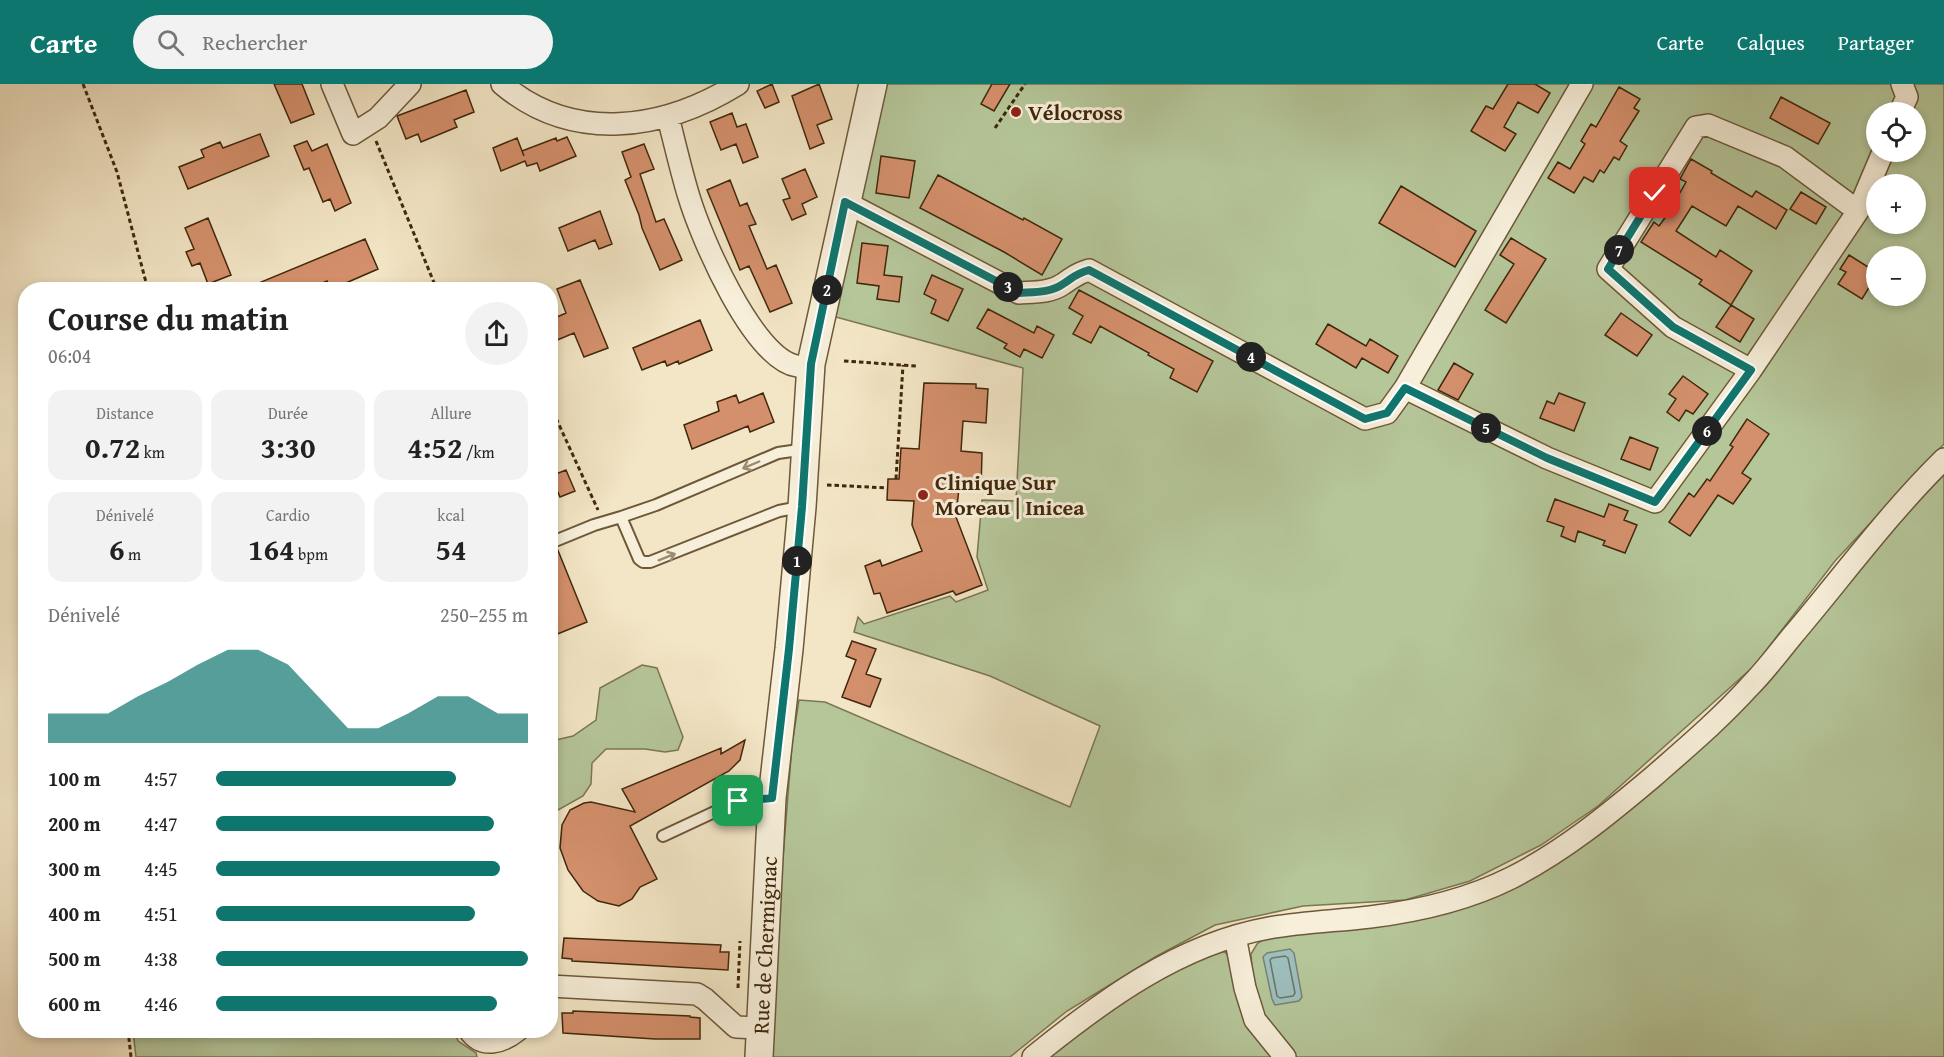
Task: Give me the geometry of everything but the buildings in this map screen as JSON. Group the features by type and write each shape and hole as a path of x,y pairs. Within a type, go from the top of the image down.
{"street":[{"path":"332,84 361,130 410,84"},
{"path":"502,84 538,107 556,114 585,121 619,125 668,117 709,101 738,84"},
{"name":"Rue de Chermignac","path":"759,1057 772,798 802,507 811,364 845,202 873,84"},
{"path":"845,202 1019,293 1044,292 1062,285 1075,274 1089,270 1365,419 1387,413 1405,388 1582,84"},
{"path":"1902,84 1907,97 1905,102"},
{"path":"668,117 681,171 698,222 735,302 750,324 780,359 800,367 811,364"},
{"path":"1751,370 1673,327 1608,269 1696,127 1708,125 1785,157 1857,211"},
{"path":"1405,388 1547,458 1655,502 1751,370 1857,211 1879,162"},
{"path":"1033,1057 1101,1004 1143,978 1196,950 1235,936 1289,925 1369,917 1440,905 1478,893 1508,879 1581,836 1698,737 1750,686 1875,534 1944,459"},
{"path":"1235,936 1245,987 1255,1020 1285,1057"},
{"path":"558,986 697,994 735,1027 759,1028"},
{"path":"475,1038 482,1042 492,1043 506,1038"}],"lane":[{"path":"558,540 656,505 778,453 807,449"},
{"path":"621,517 639,559 643,562 650,562 779,511 802,507"},
{"path":"663,836 738,801 772,798"}],"path":[{"path":"83,84 117,172 146,282"},
{"path":"995,128 1025,84"},
{"path":"361,130 433,282"},
{"path":"844,361 916,366"},
{"path":"896,479 903,365"},
{"path":"558,423 603,522"},
{"path":"827,485 888,488"},
{"path":"129,1038 131,1057"}],"green space":[{"path":"878,84 1944,84 1944,444 1835,561 1754,666 1598,806 1541,845 1470,881 1405,900 1303,906 1215,925 1155,957 1067,1011 1010,1057 767,1057 792,745 799,700 825,702 1070,807 1100,726 990,676 854,632 858,617 864,624 950,596 956,602 988,590 977,557 982,500 1016,501 1023,368 832,316"},
{"path":"1944,468 1944,1057 1295,1057 1260,1010 1253,983 1251,954 1257,944 1267,937 1459,903 1608,822"},
{"path":"642,665 657,668 683,737 678,750 665,752 645,749 606,749 592,763 591,784 583,796 558,810 558,739 573,736 596,720 600,688"},
{"path":"1215,951 1225,952 1232,961 1276,1057 1045,1057 1155,977"},
{"path":"134,1038 457,1038 476,1053 477,1057 136,1057"}],"water":[{"path":"1290,949 1294,953 1302,997 1299,1001 1275,1005 1263,957 1267,953"}],"place":[{"name":"Vélocross","path":"1016,112"},
{"name":"Clinique Sur Moreau | Inicea","path":"923,495"}],"route":[{"path":"738,801 772,798 802,507 811,364 845,202 1019,293 1044,292 1062,285 1075,274 1089,270 1365,419 1387,413 1405,388 1547,458 1655,502 1751,370 1673,327 1608,269 1655,193"}]}
